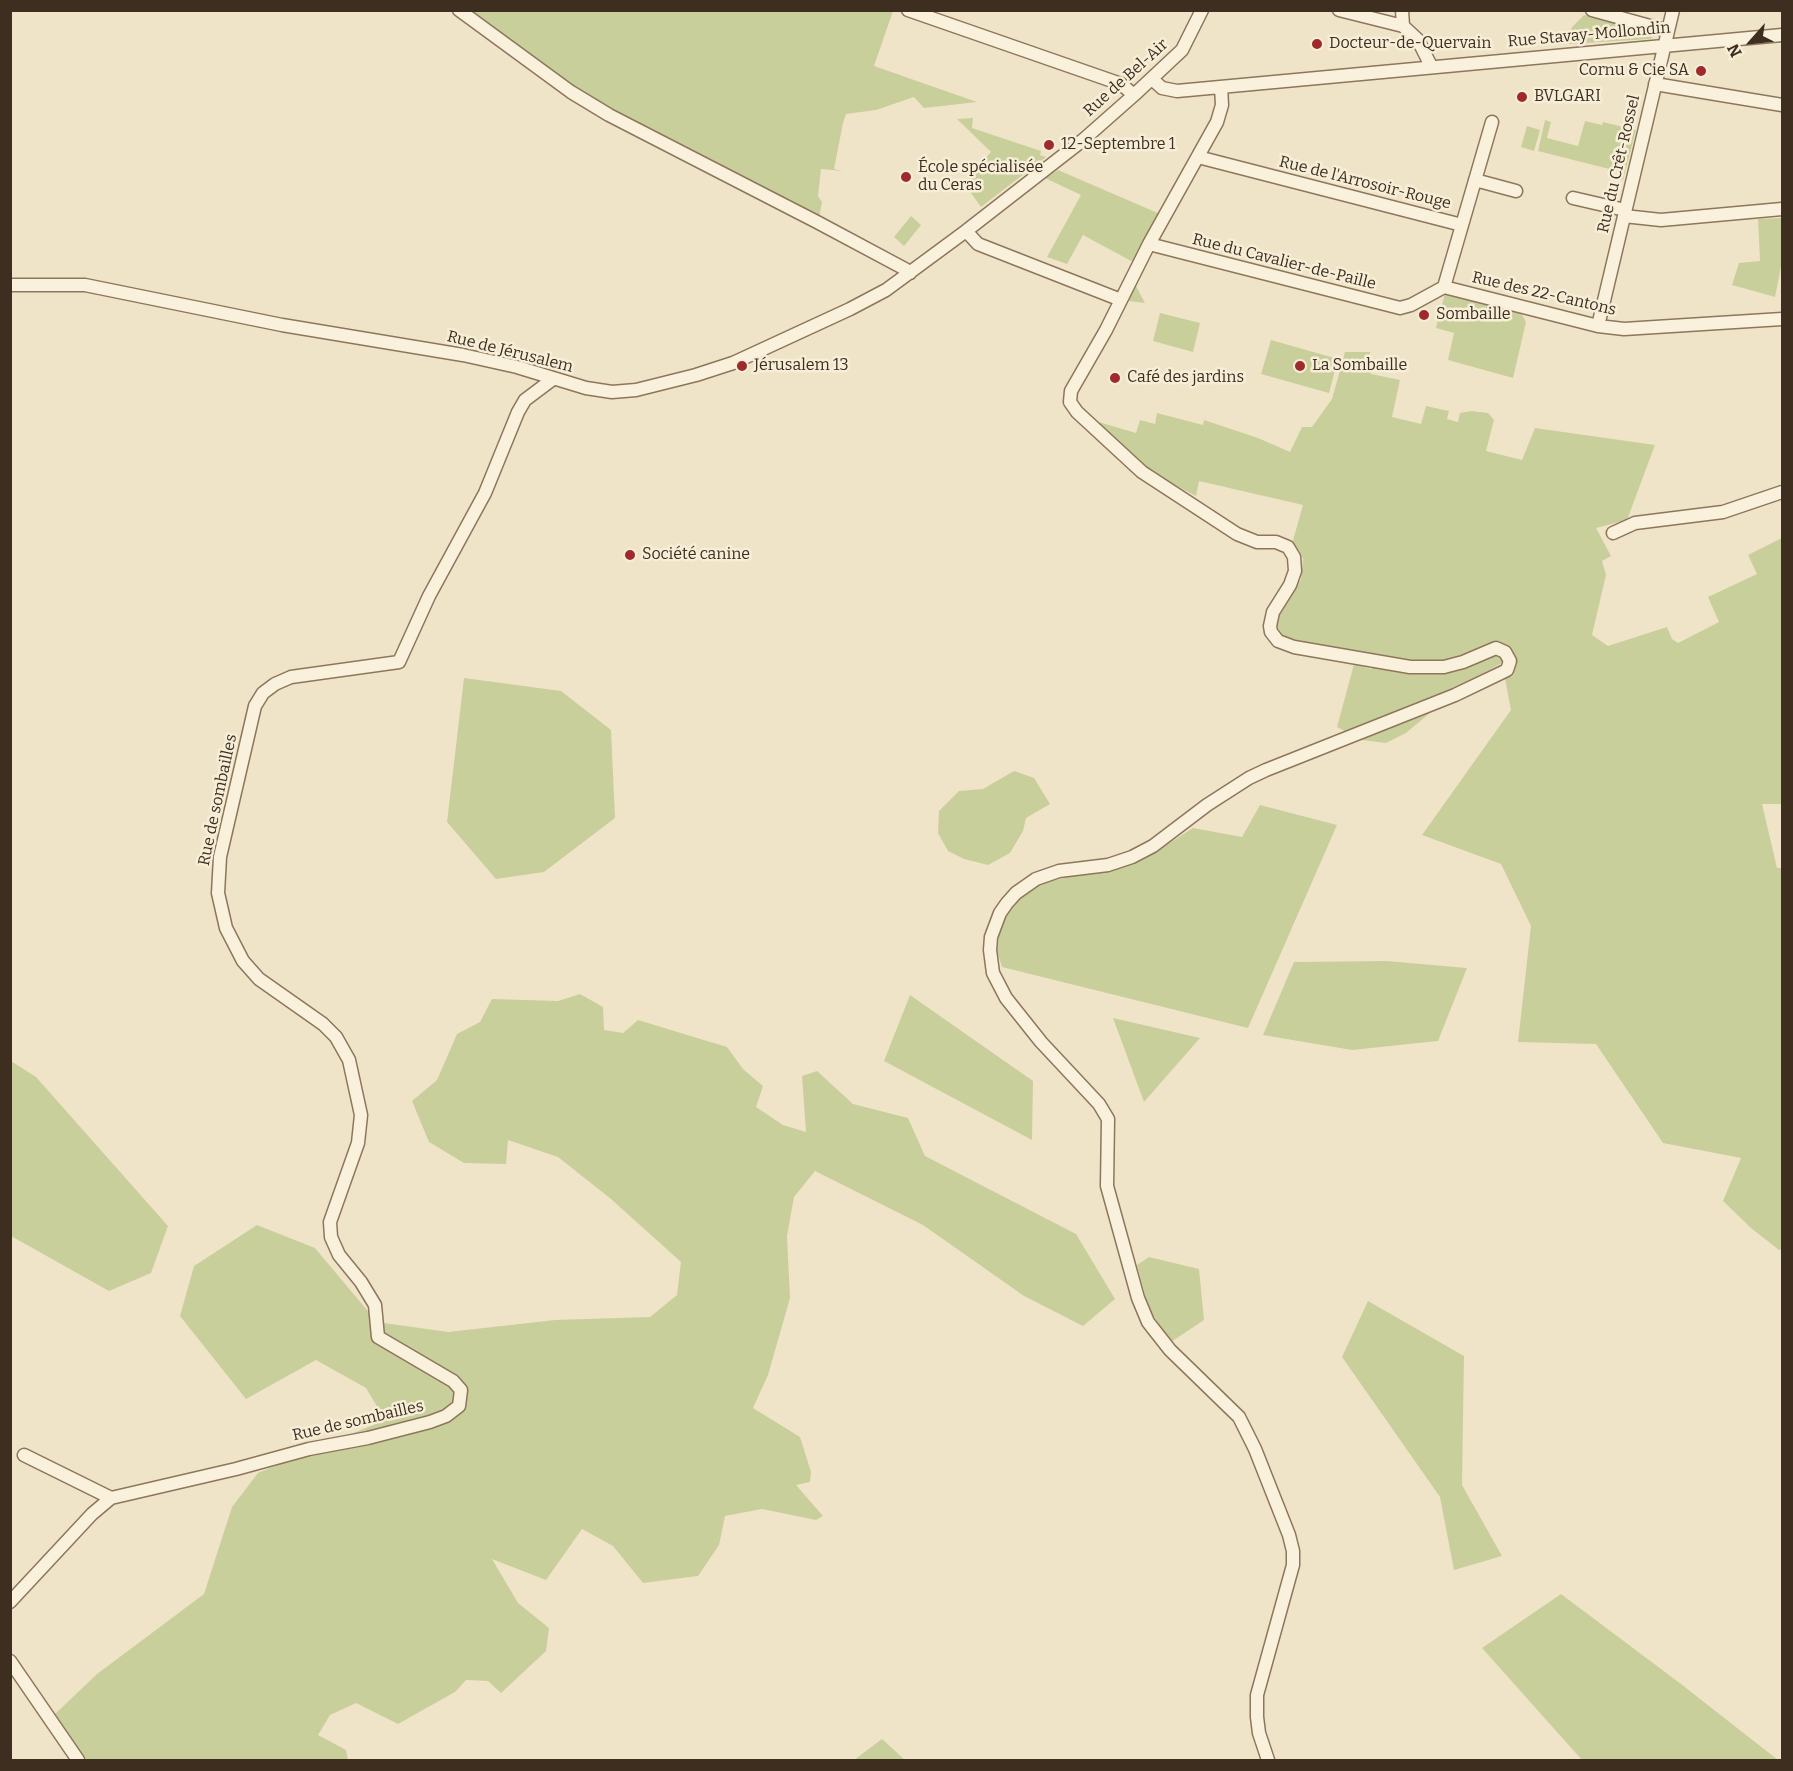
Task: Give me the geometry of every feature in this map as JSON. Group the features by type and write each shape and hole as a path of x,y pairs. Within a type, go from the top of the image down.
{"street":[{"path":"459,10 571,92 609,115 817,222 910,273"},
{"path":"908,10 1121,84 1134,95"},
{"name":"Rue de Bel-Air","path":"966,231 1083,140 1152,79 1182,50 1202,10"},
{"path":"1339,10 1403,26 1418,40 1431,66"},
{"path":"1402,10 1403,26"},
{"path":"1592,10 1668,31"},
{"name":"Rue du Crêt-Rossel","path":"1598,326 1673,10"},
{"name":"Rue Stavay-Mollondin","path":"1152,79 1162,88 1170,91 1782,35"},
{"path":"1655,84 1782,105"},
{"path":"1221,87 1220,113 1149,244 1106,330 1071,391 1070,402 1077,412 1142,472 1237,534 1257,542 1283,544 1291,550 1296,563 1295,571 1290,585 1270,619 1271,632 1278,641 1294,647 1410,667 1444,667 1463,663 1496,648 1505,652 1510,661 1510,666 1503,672 1455,695 1249,778 1207,805 1153,846 1132,857 1108,865 1059,871 1026,885 1016,892 1004,908 991,937 993,973 1006,998 1041,1042 1099,1104 1108,1119 1107,1186 1138,1298 1148,1322 1170,1350 1239,1417 1255,1449 1289,1535 1293,1558 1291,1573 1257,1695 1259,1733 1268,1761"},
{"path":"1462,225 1492,122"},
{"name":"Rue de l'Arrosoir-Rouge","path":"1198,157 1462,225 1444,287"},
{"path":"1475,180 1516,191"},
{"path":"1573,198 1624,213 1661,220 1782,209"},
{"path":"966,231 978,244 1121,300"},
{"name":"Rue de Jérusalem","path":"10,285 85,285 282,325 463,355 517,368 553,380 612,392 636,390 733,363 868,300 910,273 966,231"},
{"name":"Rue du Cavalier-de-Paille","path":"1149,244 1404,308 1444,287"},
{"name":"Rue des 22-Cantons","path":"1444,287 1598,326 1636,330 1782,319"},
{"name":"Rue de sombailles","path":"111,1498 430,1422 446,1416 459,1406 461,1390 453,1381 378,1337 375,1305 361,1282 339,1255 331,1237 330,1222 358,1143 361,1115 349,1060 336,1037 323,1024 259,980 243,961 226,928 218,893 220,857 255,706 263,693 275,684 291,677 399,662 429,596 485,494 518,412 525,400 553,380"},
{"path":"1614,533 1635,523 1723,512 1782,492"},
{"path":"10,1602 92,1514 111,1498 24,1455"},
{"path":"10,1661 78,1761"}],"green space":[{"path":"465,11 893,11 874,66 977,102 924,108 914,97 876,110 846,114 834,169 843,171 821,169 818,196 822,202 819,218 591,103"},
{"path":"1584,15 1652,30 1656,35 1650,39 1553,45 1554,38 1563,39 1564,32 1570,33 1572,27"},
{"path":"973,118 972,128 1041,151 1040,155 1046,157 981,207 964,183 991,152 957,119"},
{"path":"1545,120 1551,122 1547,138 1578,146 1585,121 1602,125 1603,122 1636,130 1623,180 1620,179 1621,172 1538,151"},
{"path":"1527,126 1540,130 1534,151 1521,147"},
{"path":"1058,170 1160,214 1133,262 1083,235 1067,264 1047,257 1081,195 1045,178"},
{"path":"911,216 921,225 904,246 894,237"},
{"path":"1782,218 1782,266 1775,297 1732,285 1739,263 1760,261 1758,219"},
{"path":"1136,286 1145,303 1128,301"},
{"path":"1445,293 1521,313 1526,322 1513,378 1448,360 1454,333 1436,328"},
{"path":"1160,313 1200,323 1193,352 1153,341"},
{"name":"La Sombaille","path":"1271,340 1338,359 1329,393 1261,374"},
{"path":"1345,352 1370,352 1371,374 1400,380 1392,417 1421,424 1426,406 1449,411 1447,419 1458,422 1460,413 1471,411 1488,413 1494,420 1486,451 1522,460 1535,428 1655,445 1627,520 1596,528 1611,556 1602,561 1606,575 1592,635 1608,646 1667,627 1672,639 1678,643 1719,622 1708,597 1757,574 1748,555 1782,538 1782,804 1762,804 1777,868 1782,868 1782,1249 1779,1250 1751,1228 1723,1201 1741,1158 1663,1143 1596,1044 1518,1042 1531,926 1501,864 1422,835 1511,710 1502,663 1454,689 1406,733 1386,743 1362,740 1337,727 1354,664 1371,669 1384,659 1289,641 1280,634 1277,620 1301,579 1303,559 1299,550 1292,544 1303,505 1199,481 1196,496 1142,468 1092,420 1136,433 1140,420 1155,424 1157,413 1203,425 1204,420 1258,438 1290,452 1302,427 1312,427 1332,399"},
{"path":"464,678 561,691 611,730 615,818 544,872 496,879 447,822"},
{"path":"1014,771 1034,778 1050,804 1026,818 1023,831 1010,853 988,865 964,859 948,851 938,833 939,811 959,791 983,789"},
{"path":"1260,805 1337,825 1248,1028 1002,967 996,948 1005,913 1018,897 1038,884 1143,860 1193,828 1242,837"},
{"path":"1387,961 1467,968 1438,1041 1352,1050 1263,1035 1294,962"},
{"path":"580,994 603,1007 604,1030 623,1033 638,1020 727,1047 743,1069 763,1086 756,1107 783,1125 806,1132 802,1076 817,1071 853,1104 908,1118 925,1156 1076,1234 1115,1299 1083,1326 1024,1296 923,1225 815,1171 794,1197 787,1236 790,1298 768,1375 753,1408 800,1437 811,1472 810,1482 796,1485 823,1516 816,1520 762,1509 725,1516 719,1545 698,1576 643,1583 613,1546 582,1529 546,1580 492,1559 518,1603 549,1628 546,1651 501,1693 488,1681 466,1680 455,1692 398,1724 356,1703 330,1715 318,1735 346,1750 348,1760 87,1760 54,1715 97,1674 204,1594 232,1507 258,1473 385,1420 366,1388 316,1360 246,1399 180,1316 194,1266 257,1225 315,1248 377,1322 448,1332 555,1320 650,1317 677,1295 681,1262 611,1199 558,1157 508,1140 506,1164 464,1163 429,1142 412,1101 437,1080 457,1034 480,1022 492,999 558,1001"},
{"path":"910,995 1033,1081 1032,1140 884,1061"},
{"path":"1113,1018 1200,1038 1144,1102"},
{"path":"11,1061 36,1077 168,1226 151,1273 109,1291 11,1236"},
{"path":"1149,1257 1199,1269 1204,1320 1171,1342 1149,1309 1137,1265"},
{"path":"1368,1301 1464,1356 1462,1485 1502,1556 1454,1570 1440,1497 1342,1357"},
{"path":"1561,1594 1778,1760 1582,1760 1482,1648"},
{"path":"882,1739 905,1760 854,1760"}],"place":[{"name":"Docteur-de-Quervain","path":"1317,44"},
{"name":"Cornu & Cie SA","path":"1701,71"},
{"name":"BVLGARI","path":"1522,97"},
{"name":"12-Septembre 1","path":"1049,145"},
{"name":"École spécialisée du Ceras","path":"906,177"},
{"name":"Sombaille","path":"1424,315"},
{"name":"Jérusalem 13","path":"742,366"},
{"name":"La Sombaille","path":"1300,366"},
{"name":"Café des jardins","path":"1115,378"},
{"name":"Société canine","path":"630,555"}]}
